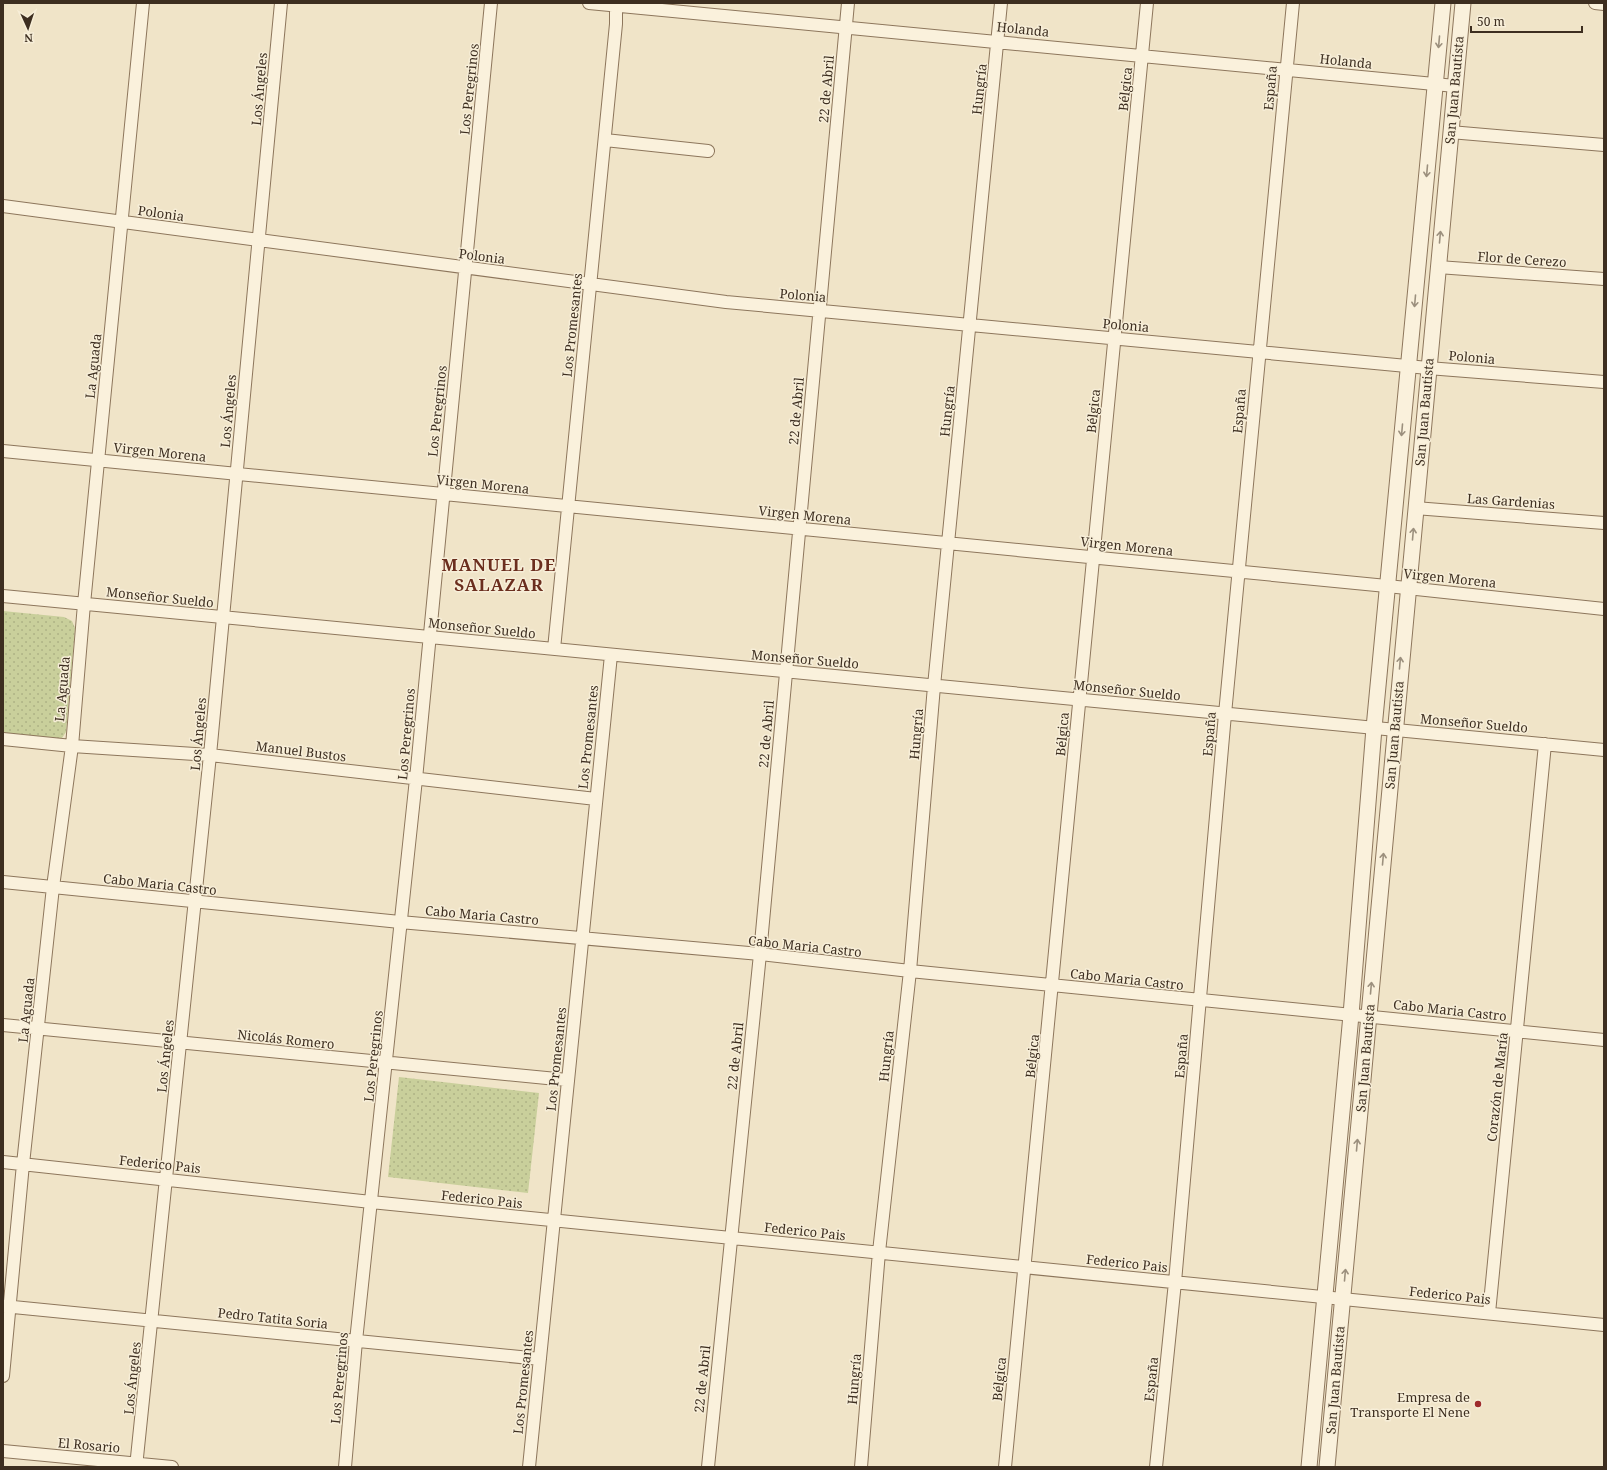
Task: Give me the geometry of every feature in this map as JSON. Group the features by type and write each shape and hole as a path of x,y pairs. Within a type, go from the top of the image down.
{"street":[{"name":"La Aguada","path":"3,1376 6,1306 53,887 72,746 84,604 143,3"},
{"name":"Los Ángeles","path":"136,1465 210,755 281,3"},
{"name":"Los Peregrinos","path":"346,1467 356,1341 387,1062 400,922 416,778 428,637 491,3"},
{"name":"Holanda","path":"589,3 616,4 846,26 1455,86"},
{"name":"22 de Abril","path":"708,1467 730,1238 760,954 848,3"},
{"name":"Hungría","path":"861,1467 879,1252 910,971 934,686 1001,3"},
{"name":"Bélgica","path":"1005,1467 1053,986 1079,700 1147,3"},
{"name":"España","path":"1156,1467 1175,1282 1238,571 1293,3"},
{"name":"San Juan Bautista","path":"1309,1467 1351,1015 1374,728 1443,3"},
{"name":"San Juan Bautista","path":"1327,1467 1407,588 1463,3"},
{"path":"1595,3 1604,4"},
{"name":"Los Promesantes","path":"554,649 605,140 616,24 616,4"},
{"path":"1450,132 1604,145"},
{"path":"605,140 708,151"},
{"name":"Polonia","path":"3,206 726,302 1428,368 1604,382"},
{"name":"Flor de Cerezo","path":"1438,267 1604,278"},
{"name":"Virgen Morena","path":"3,451 1238,571 1604,609"},
{"name":"Las Gardenias","path":"1415,508 1604,522"},
{"name":"Monseñor Sueldo","path":"3,596 1604,750"},
{"name":"Los Promesantes","path":"529,1467 611,655"},
{"name":"Manuel Bustos","path":"3,738 72,746 210,755 596,799"},
{"name":"Corazón de María","path":"1489,1314 1545,744"},
{"name":"Cabo Maria Castro","path":"3,882 400,922 760,954 1053,986 1604,1040"},
{"name":"Nicolás Romero","path":"3,1025 567,1080"},
{"name":"Federico Pais","path":"3,1162 371,1202 1604,1325"},
{"name":"Pedro Tatita Soria","path":"6,1306 152,1319 540,1359"},
{"name":"El Rosario","path":"3,1451 136,1465 172,1467"}],"green space":[{"path":"3,611 64,617 72,621 75,628 66,732 62,738 54,741 3,735"},
{"path":"399,1077 539,1093 528,1193 388,1177"}],"place":[{"name":"Empresa de Transporte El Nene","path":"1478,1404"}],"district":[{"name":"MANUEL DE SALAZAR","path":"499,574"}]}
